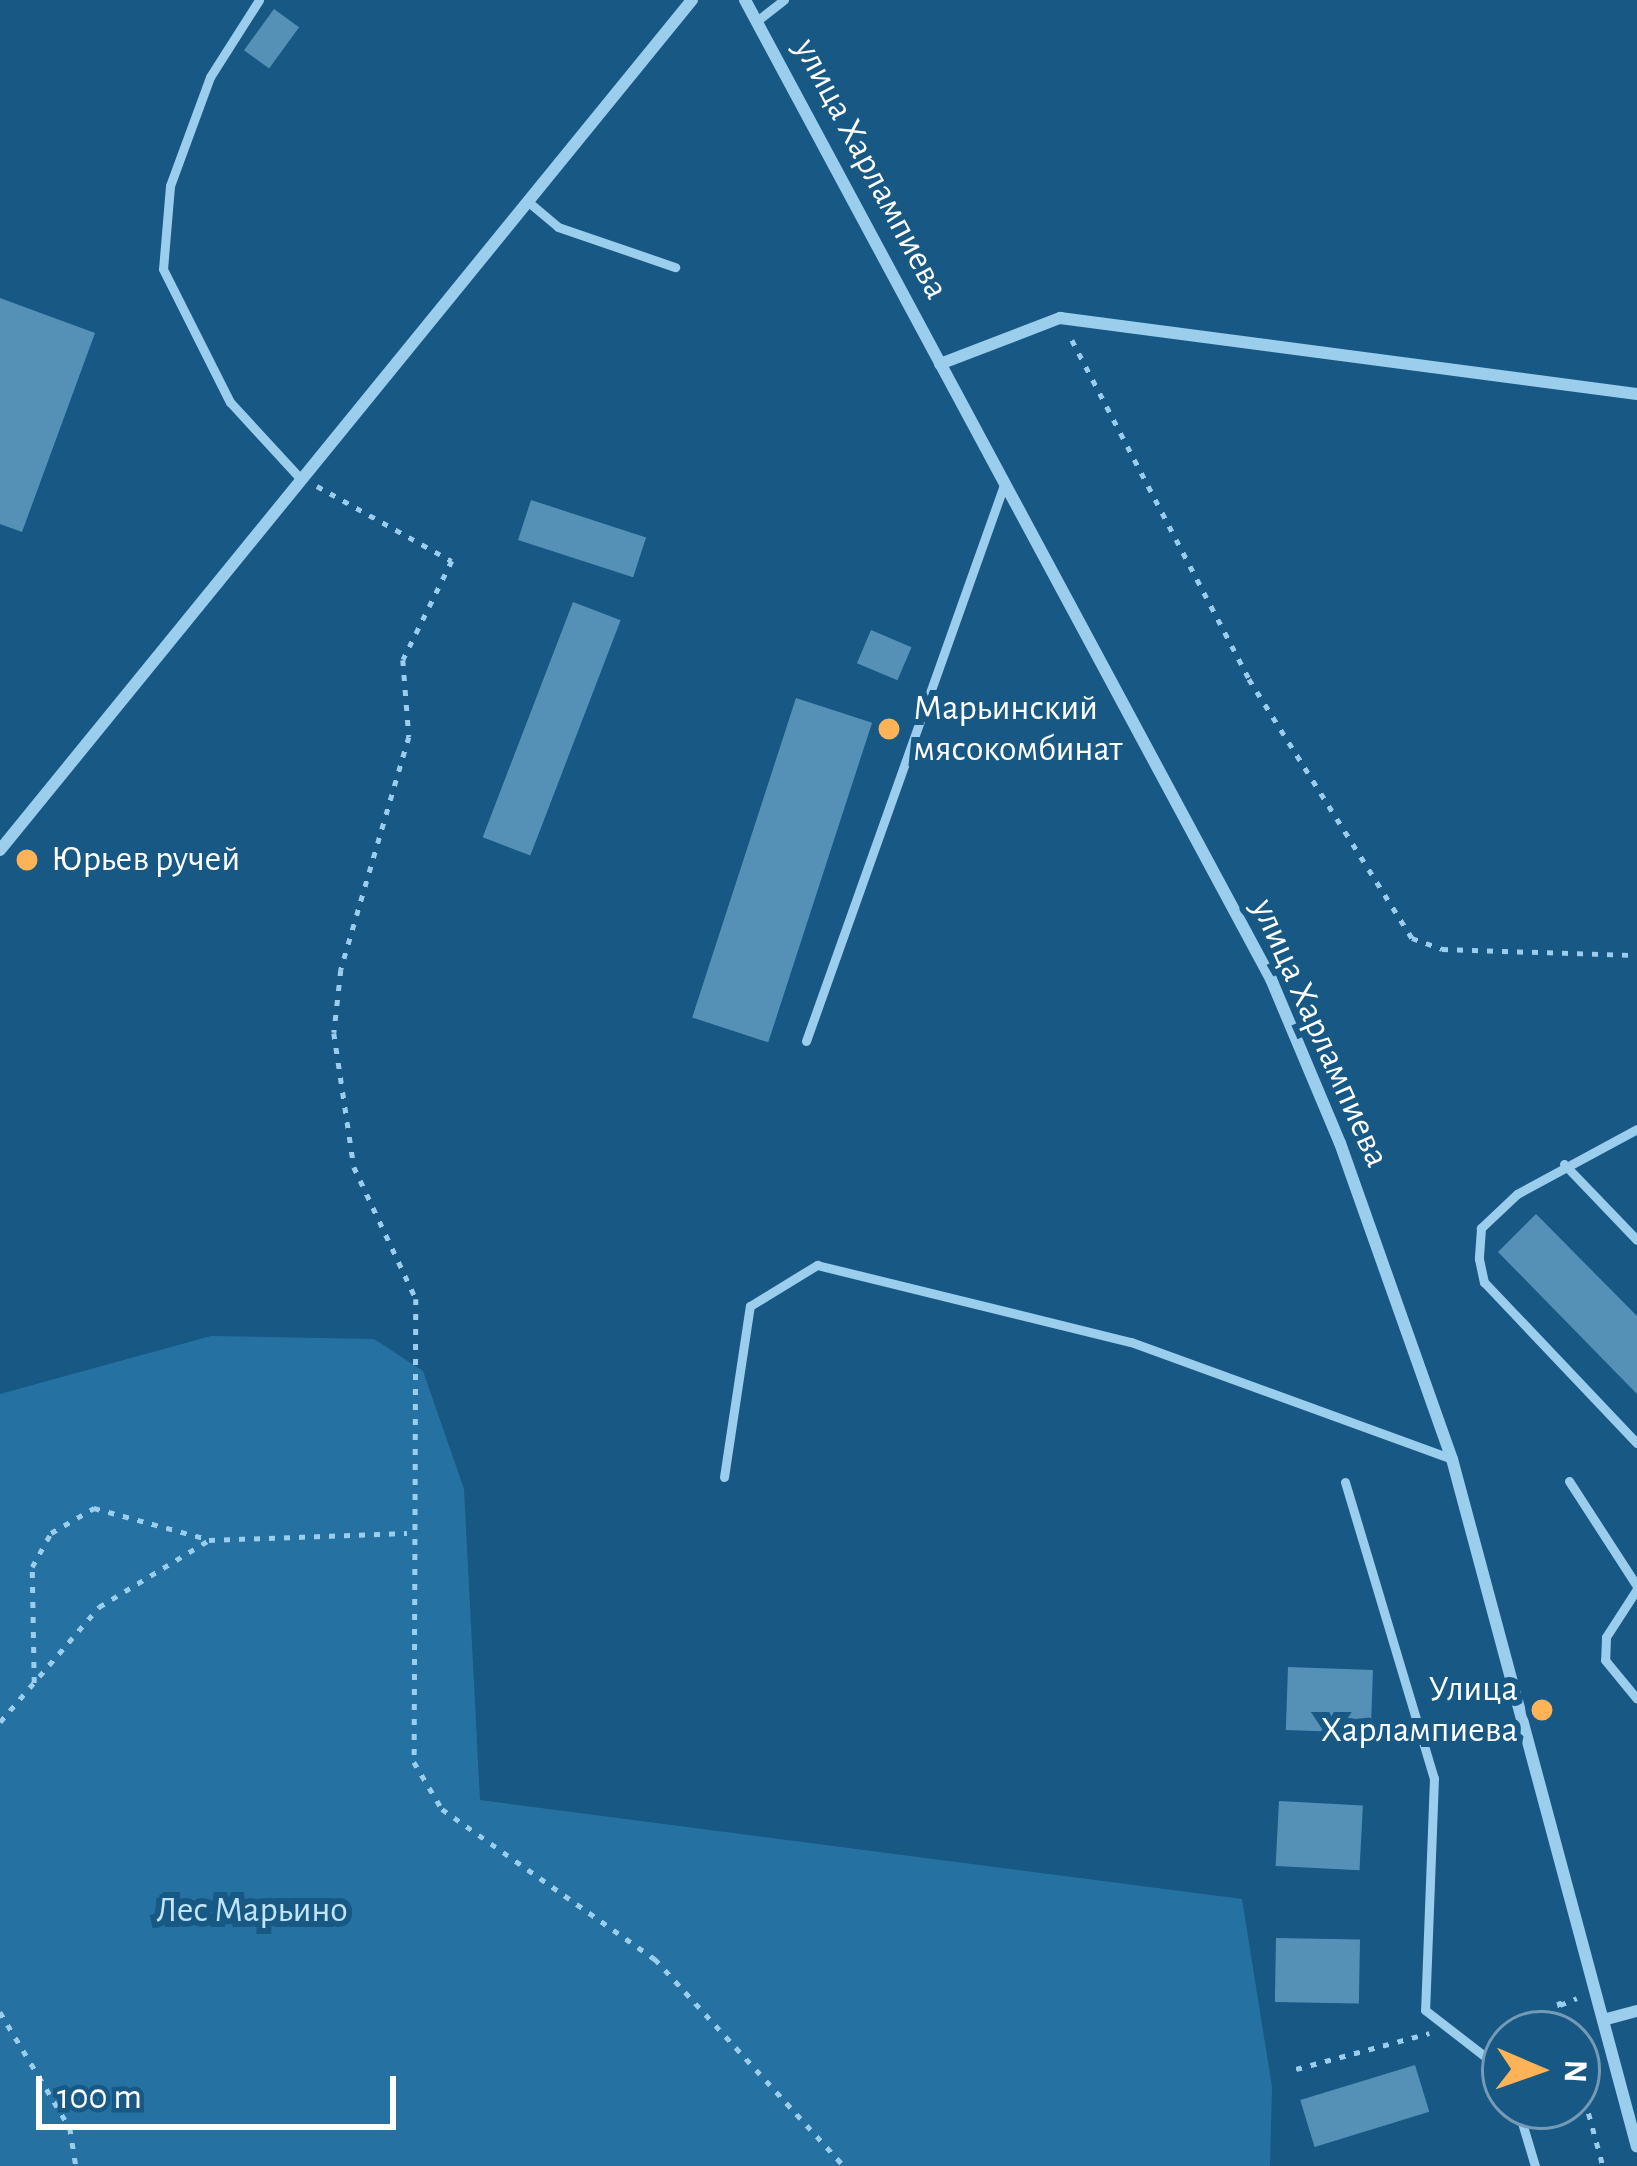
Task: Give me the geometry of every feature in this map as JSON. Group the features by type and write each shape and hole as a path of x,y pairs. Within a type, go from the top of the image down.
{"street":[{"path":"0,850 298,476 532,205 692,0"},
{"name":"улица Харлампиева","path":"745,0 1271,979 1406,1310 1452,1459 1637,2147"},
{"path":"940,364 1060,318 1637,394"},
{"path":"1604,2020 1637,2011"}],"lane":[{"path":"260,0 210,77 170,186 163,268 230,401 298,476"},
{"path":"758,20 784,0"},
{"path":"532,205 558,226 675,267"},
{"path":"806,1040 1005,482"},
{"path":"1637,1129 1564,1164 1481,1228 1484,1282 1637,1443"},
{"path":"1564,1164 1637,1240"},
{"path":"724,1477 750,1306 817,1265 1131,1342 1452,1459"},
{"path":"1569,1481 1637,1588 1606,1637 1605,1660 1637,1699"},
{"path":"1345,1482 1434,1778 1425,2010 1481,2054"},
{"path":"1524,2130 1535,2166"}],"path":[{"path":"1060,318 1249,679 1412,938 1442,949 1637,955"},
{"path":"298,476 452,561 404,660 409,737 341,970 334,1033 354,1167 416,1299 410,1533 414,1762 442,1809 655,1959 844,2166"},
{"path":"34,1683 32,1568 51,1533 94,1508 208,1540 410,1533"},
{"path":"0,1722 99,1607 208,1540"},
{"path":"1558,2001 1561,2010"},
{"path":"0,2012 70,2128 76,2166"},
{"path":"1296,2069 1446,2028"},
{"path":"1593,2130 1603,2166"}],"green space":[{"name":"Лес Марьино","path":"211,1336 374,1339 423,1371 464,1489 480,1800 1242,1899 1272,2087 1270,2166 0,2166 0,1394"}],"building":[{"path":"274,9 299,27 269,68 244,50"},
{"path":"0,298 95,333 22,532 0,524"},
{"path":"531,500 646,537 633,577 518,540"},
{"path":"573,602 621,620 530,856 483,837"},
{"path":"871,630 912,647 897,680 857,663"},
{"path":"796,698 872,723 768,1042 692,1018"},
{"path":"1536,1214 1637,1316 1637,1394 1498,1252"},
{"path":"1288,1667 1373,1670 1371,1733 1286,1730"},
{"path":"1279,1801 1363,1805 1359,1870 1276,1866"},
{"path":"1276,1938 1360,1939 1359,2003 1275,2002"},
{"path":"1415,2065 1429,2112 1315,2147 1300,2100"}],"place":[{"name":"Марьинский мясокомбинат","path":"889,729"},
{"name":"Юрьев ручей","path":"27,860"},
{"name":"Улица Харлампиева","path":"1542,1710"}]}
